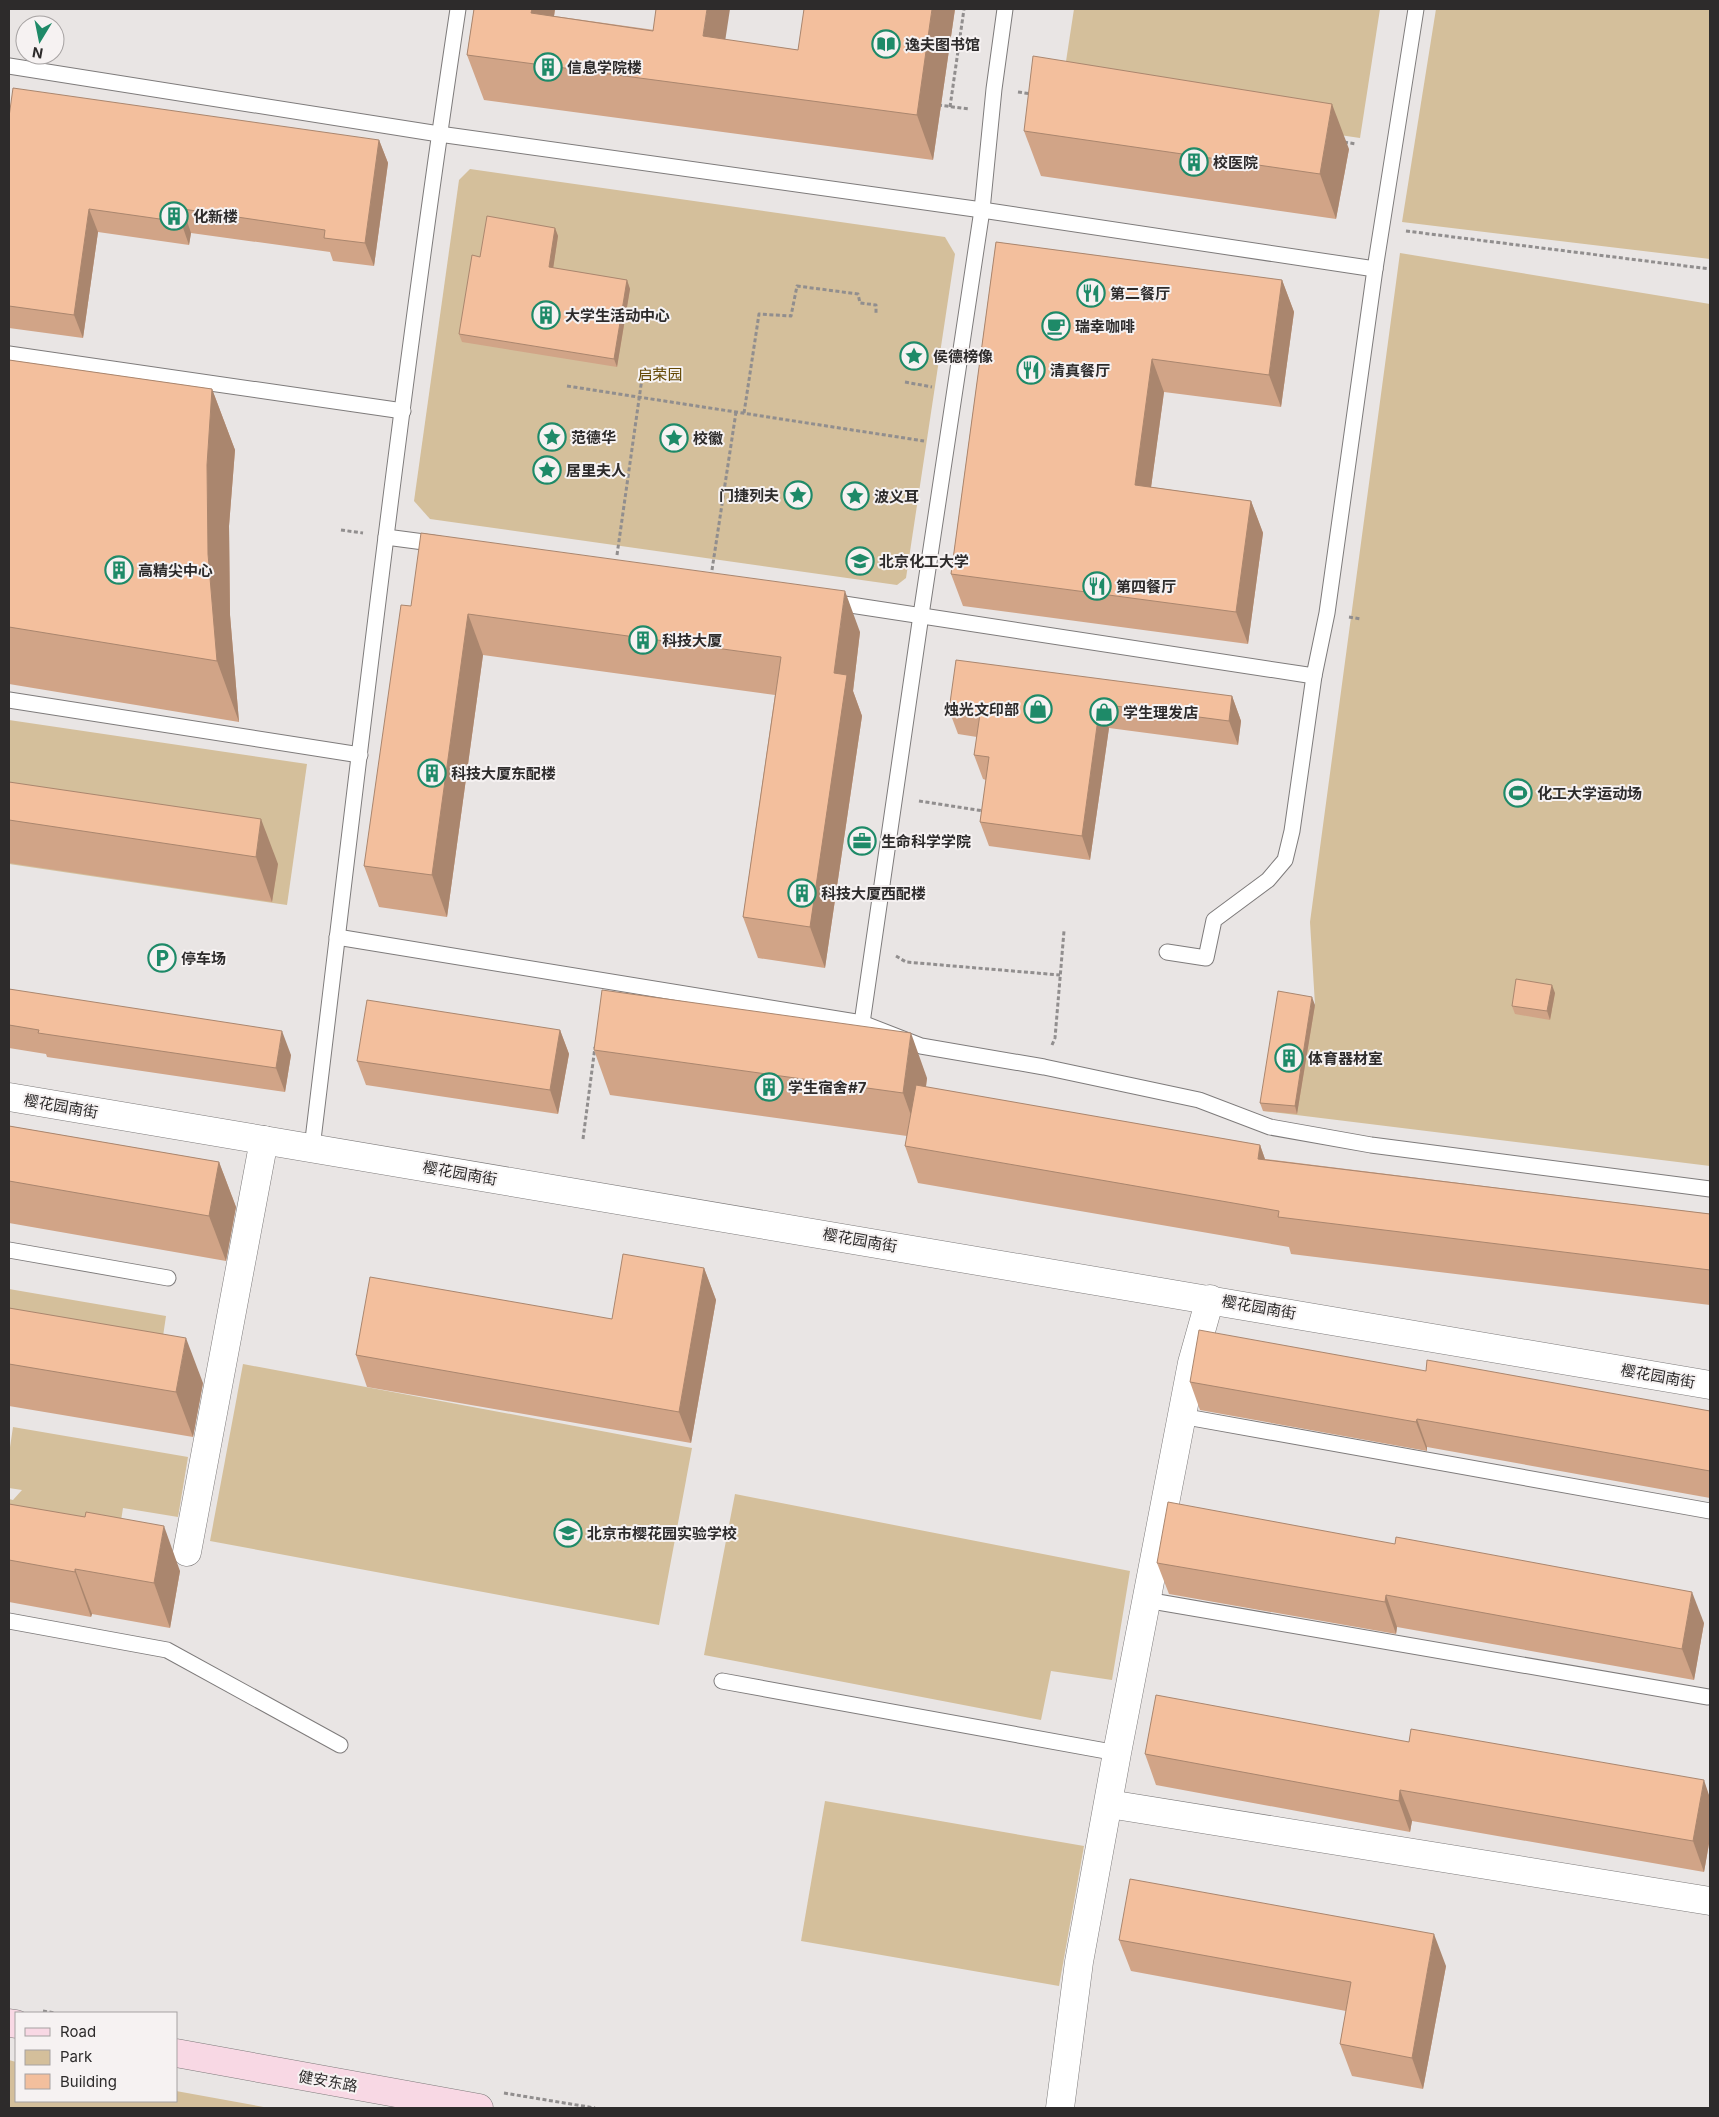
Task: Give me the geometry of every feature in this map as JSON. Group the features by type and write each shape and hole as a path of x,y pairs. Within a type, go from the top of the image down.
{"street":[{"name":"樱花园南街","path":"9,1097 1710,1385"},
{"path":"187,1552 264,1140"},
{"path":"1060,2108 1079,1962 1117,1753 1192,1363 1210,1299"},
{"path":"1109,1804 1710,1901"},
{"name":"健安东路","path":"178,2053 479,2108"}],"lane":[{"path":"312,1148 386,537 439,134 458,9"},
{"path":"862,1023 982,210 994,88 1005,9"},
{"path":"1166,952 1206,958 1214,920 1268,880 1285,860 1292,831 1314,676 1327,613 1375,269 1416,9"},
{"path":"9,66 439,134 982,210 1375,269"},
{"path":"9,354 403,412"},
{"path":"386,537 454,546"},
{"path":"814,599 1314,676"},
{"path":"9,700 360,755"},
{"path":"337,937 862,1023 921,1046 1044,1067 1199,1100 1270,1127 1371,1145 1710,1189"},
{"path":"9,1250 168,1278"},
{"path":"1182,1416 1710,1510"},
{"path":"1146,1600 1708,1697"},
{"path":"9,1620 167,1650 340,1745"},
{"path":"722,1681 1117,1753"}],"path":[{"path":"950,106 964,9"},
{"path":"994,88 1038,95"},
{"path":"931,104 974,110"},
{"path":"1337,141 1356,144"},
{"path":"1382,228 1710,269"},
{"path":"744,413 759,314 792,316 797,286 858,294 860,303 876,305 876,313"},
{"path":"617,555 643,371"},
{"path":"567,386 947,444"},
{"path":"712,570 736,412"},
{"path":"894,797 993,812"},
{"path":"1044,1067 1055,1038 1064,931"},
{"path":"873,944 906,962 1060,975"},
{"path":"583,1139 595,1045"}],"green space":[{"path":"1074,9 1380,9 1360,138 1061,94"},
{"path":"1436,9 1710,9 1710,259 1402,222"},
{"name":"启荣园","path":"470,169 945,237 955,254 906,578 897,585 430,519 414,501 459,180"},
{"name":"化工大学运动场","path":"1400,253 1710,304 1710,1166 1263,1111 1315,1005 1310,922"},
{"path":"9,720 307,764 287,905 9,864"},
{"path":"9,1289 166,1316 161,1350 9,1325"},
{"path":"243,1364 692,1448 659,1625 210,1541"},
{"path":"13,1427 188,1457 178,1517 123,1508 117,1546 9,1528 9,1499 13,1500 22,1490 9,1488 9,1454"},
{"path":"735,1494 1130,1571 1112,1680 1051,1671 1041,1720 704,1655"},
{"path":"825,1801 1084,1846 1059,1986 801,1941"},
{"path":"9,2060 15,2062 15,2102 178,2102 178,2091 269,2108 9,2108"}],"building":[{"path":"474,9 532,9 531,13 653,31 656,9 707,9 703,36 798,50 804,9 932,9 917,115 467,55"},
{"path":"1033,56 1332,104 1320,174 1024,131"},
{"name":"化新楼","path":"13,88 379,140 365,243 324,238 325,230 183,209 181,222 89,209 74,315 9,306 9,117"},
{"name":"大学生活动中心","path":"487,216 555,228 549,267 627,280 614,359 459,334 472,255 480,257"},
{"path":"996,242 1282,280 1269,375 1152,359 1135,485 1251,501 1236,612 951,574"},
{"name":"高精尖中心","path":"9,360 212,389 207,465 208,554 217,661 9,627"},
{"path":"421,533 845,591 834,673 847,675 810,927 743,917 781,657 468,614 432,875 364,866 401,605 411,606"},
{"path":"956,660 1232,696 1229,721 1100,704 1082,836 980,822 989,757 974,755 980,714 949,710"},
{"path":"9,782 261,819 256,857 9,820"},
{"path":"1516,979 1552,985 1547,1011 1512,1006"},
{"path":"9,989 282,1031 276,1068 38,1033 39,1030 9,1025"},
{"path":"602,990 911,1033 903,1093 594,1050"},
{"name":"体育器材室","path":"1278,991 1312,997 1295,1106 1260,1103"},
{"path":"367,1000 560,1030 550,1090 357,1061"},
{"path":"916,1085 1260,1145 1258,1159 1710,1214 1710,1270 1278,1217 1279,1211 905,1146"},
{"path":"9,1126 219,1162 209,1216 9,1181"},
{"path":"623,1254 704,1268 679,1412 356,1355 370,1277 612,1319"},
{"path":"9,1308 186,1338 176,1392 9,1364"},
{"path":"1199,1330 1426,1371 1427,1360 1710,1411 1710,1471 1417,1419 1416,1422 1190,1382"},
{"path":"1168,1502 1395,1544 1396,1537 1692,1592 1682,1649 1386,1595 1385,1602 1157,1563"},
{"path":"9,1504 85,1517 86,1512 164,1526 154,1583 75,1569 75,1572 9,1560"},
{"path":"1156,1695 1409,1742 1411,1729 1704,1780 1693,1841 1400,1790 1399,1801 1145,1754"},
{"path":"1130,1879 1434,1934 1412,2058 1340,2044 1351,1982 1119,1940"}],"place":[{"name":"逸夫图书馆","path":"886,44"},
{"name":"信息学院楼","path":"548,67"},
{"name":"校医院","path":"1194,162"},
{"name":"化新楼","path":"174,216"},
{"name":"第二餐厅","path":"1091,293"},
{"name":"大学生活动中心","path":"546,315"},
{"name":"瑞幸咖啡","path":"1056,326"},
{"name":"侯德榜像","path":"914,356"},
{"name":"清真餐厅","path":"1031,370"},
{"name":"范德华","path":"552,437"},
{"name":"校徽","path":"674,438"},
{"name":"居里夫人","path":"547,470"},
{"name":"门捷列夫","path":"798,495"},
{"name":"波义耳","path":"855,496"},
{"name":"北京化工大学","path":"860,561"},
{"name":"高精尖中心","path":"119,570"},
{"name":"第四餐厅","path":"1097,586"},
{"name":"科技大厦","path":"643,640"},
{"name":"烛光文印部","path":"1038,709"},
{"name":"学生理发店","path":"1104,712"},
{"name":"科技大厦东配楼","path":"432,773"},
{"name":"化工大学运动场","path":"1518,793"},
{"name":"生命科学学院","path":"862,841"},
{"name":"科技大厦西配楼","path":"802,893"},
{"name":"停车场","path":"162,958"},
{"name":"体育器材室","path":"1289,1058"},
{"name":"学生宿舍#7","path":"769,1087"},
{"name":"北京市樱花园实验学校","path":"568,1533"}]}
